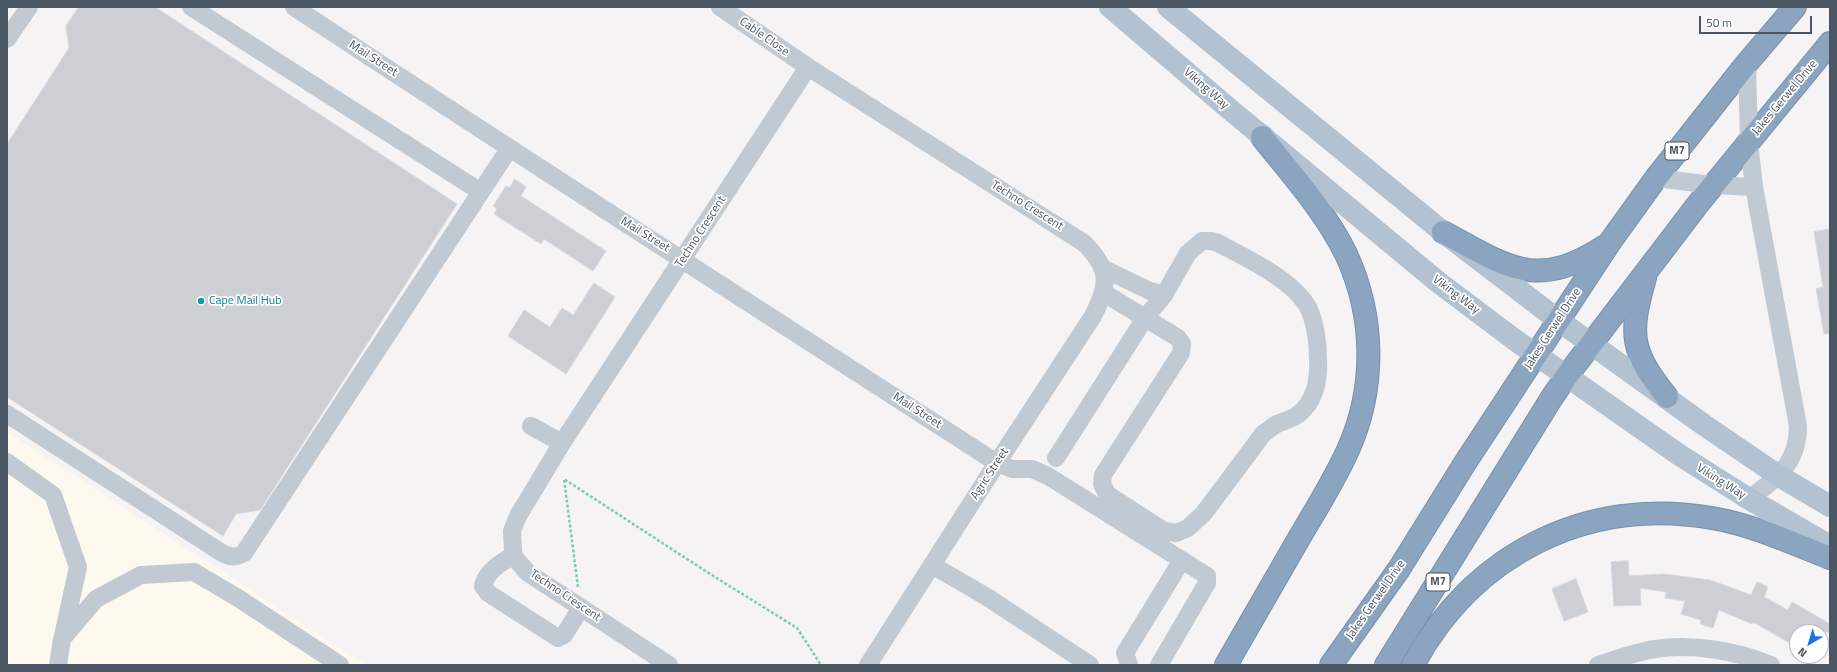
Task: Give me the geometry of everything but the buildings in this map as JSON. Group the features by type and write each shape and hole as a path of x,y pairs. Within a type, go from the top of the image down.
{"highway":[{"name":"Jakes Gerwel Drive","path":"1331,665 1399,569 1465,463 1610,242 1656,178 1795,7"},
{"name":"Jakes Gerwel Drive","path":"1386,665 1566,377 1648,267 1713,185 1830,43"},
{"path":"1226,665 1308,523 1348,450 1361,416 1369,364 1368,338 1359,287 1346,255 1330,224 1262,137"},
{"path":"1443,232 1498,261 1524,270 1538,272 1567,267 1593,254 1610,242"},
{"path":"1648,267 1636,314 1634,336 1639,356 1646,369 1667,397"},
{"path":"1413,665 1448,612 1475,584 1498,566 1521,550 1553,535 1602,519 1649,513 1682,514 1714,518 1751,528 1830,558"}],"main road":[{"name":"Viking Way","path":"1110,7 1262,137 1438,282 1566,377 1678,454 1749,499 1830,546"},
{"path":"1168,7 1443,232 1558,320 1779,476 1830,506"}],"street":[{"path":"7,29 19,7"},
{"path":"7,38 29,7"},
{"path":"191,7 481,192"},
{"name":"Mail Street","path":"294,7 509,149 683,259 996,463 1012,469 1032,469 1048,476 1207,576 1208,583 1159,665"},
{"name":"Cable Close","path":"720,7 808,68"},
{"path":"1748,63 1748,142 1754,187 1798,426 1798,438 1793,454 1779,476 1749,499"},
{"name":"Techno Crescent","path":"669,665 528,573 514,555 512,531 518,516 562,443 808,68 1084,243 1097,257 1104,281"},
{"path":"7,414 222,553 231,557 244,553 509,149"},
{"path":"1656,178 1713,185 1754,187"},
{"path":"1056,458 1145,318 1164,294 1188,253 1202,241 1211,241 1266,270 1289,286 1309,309 1318,340 1319,374 1315,390 1300,414 1274,426 1263,434 1204,513 1188,528 1176,532 1164,531 1107,494 1102,480 1103,475 1181,353 1182,344 1178,338 1145,318 1104,281"},
{"path":"1104,281 1164,294"},
{"name":"Agric Street","path":"870,664 996,463 1093,316 1104,281"},
{"path":"531,426 562,443"},
{"path":"7,462 53,495 78,567 62,639 58,665"},
{"path":"514,555 493,569 483,583 484,590 558,638 564,634 581,608"},
{"path":"1128,665 1125,653 1182,560"},
{"path":"932,565 987,597 1090,665"},
{"path":"62,639 96,599 141,575 194,572 238,598 340,665"},
{"path":"1598,665 1655,649 1684,648 1712,650 1754,658 1771,665"}],"path":[{"path":"581,608 564,479 707,572 797,628 822,665"}],"shaded area":[{"path":"7,432 366,665 7,665"}],"place":[{"name":"Cape Mail Hub","path":"201,301"}]}
